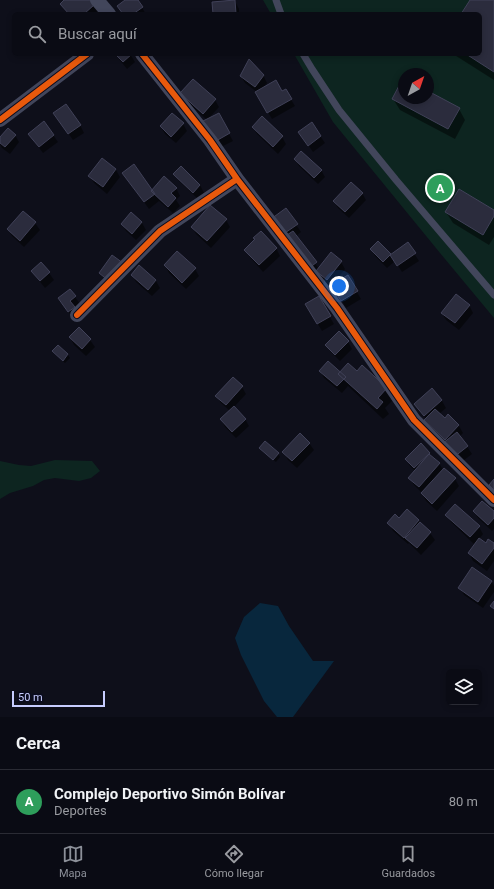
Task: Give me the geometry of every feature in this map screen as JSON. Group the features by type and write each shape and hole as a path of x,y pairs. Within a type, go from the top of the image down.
{"street":[{"path":"97,0 107,12"},
{"path":"0,120 84,56"},
{"path":"144,56 210,140 237,179 337,308 414,420 494,500"},
{"path":"76,315 160,231 237,179"}],"lane":[{"path":"276,0 280,12"},
{"path":"304,56 339,110 396,180 494,295"}],"green space":[{"path":"263,0 494,0 494,318 333,122 295,56 482,56 482,12 270,12"},
{"path":"55,460 92,461 100,471 91,478 79,481 55,478 44,480 33,486 10,493 0,499 0,461 31,466"}],"water":[{"path":"260,603 278,606 289,626 313,661 334,661 293,717 277,717 264,701 241,655 235,638 244,617"}],"building":[{"path":"64,0 90,0 94,5 86,12 67,12 60,4"},
{"path":"125,0 138,0 143,7 136,12 122,12 117,6"},
{"path":"235,0 236,12 213,12 212,2"},
{"path":"470,0 494,0 494,72 469,56 482,56 482,12 462,12"},
{"path":"117,56 130,56 123,62"},
{"path":"249,59 264,75 255,87 240,76"},
{"path":"193,79 216,99 203,114 180,93"},
{"path":"276,80 282,91 286,89 292,99 267,113 255,92"},
{"path":"398,88 398,102 392,99"},
{"path":"434,94 460,108 448,129 401,104 434,104"},
{"path":"66,104 81,125 68,134 53,113"},
{"path":"172,113 184,123 171,137 160,126"},
{"path":"219,113 230,133 216,141 201,122"},
{"path":"262,116 283,136 273,147 252,127"},
{"path":"44,121 54,135 39,147 28,134"},
{"path":"312,122 321,136 308,146 298,132"},
{"path":"8,128 16,135 5,147 0,143 0,137"},
{"path":"301,151 322,170 314,178 294,159"},
{"path":"102,158 116,169 103,187 88,176"},
{"path":"134,164 155,194 144,202 122,173"},
{"path":"181,166 200,185 193,193 173,174"},
{"path":"164,176 177,188 171,193 176,198 168,207 151,191"},
{"path":"351,182 363,193 345,212 333,201"},
{"path":"459,189 494,210 494,216 483,235 445,212"},
{"path":"210,205 227,219 207,241 191,227"},
{"path":"286,208 298,224 282,235 271,219"},
{"path":"23,211 36,222 20,241 7,229"},
{"path":"131,212 142,222 132,234 121,224"},
{"path":"261,231 277,248 259,265 244,250 255,239 253,238"},
{"path":"293,231 317,262 308,269 284,237"},
{"path":"378,241 391,254 383,262 370,249"},
{"path":"408,242 416,253 397,266 390,255"},
{"path":"177,251 196,268 182,283 164,265"},
{"path":"331,252 342,261 327,280 316,271"},
{"path":"112,255 123,263 109,281 99,273"},
{"path":"41,262 50,272 40,281 31,271"},
{"path":"139,265 156,280 148,290 131,275"},
{"path":"348,275 358,291 341,301 331,285"},
{"path":"70,289 76,296 70,301 75,307 68,312 58,298"},
{"path":"456,294 470,305 455,323 441,313"},
{"path":"319,296 331,316 317,324 305,304"},
{"path":"79,327 91,339 82,349 69,337"},
{"path":"339,331 349,341 335,355 325,345"},
{"path":"58,345 68,354 63,361 52,351"},
{"path":"328,361 346,377 337,386 319,371"},
{"path":"348,363 357,371 362,365 387,388 378,398 383,402 377,409 338,374"},
{"path":"233,377 243,386 226,405 215,396"},
{"path":"432,388 442,400 424,416 414,404"},
{"path":"234,406 246,419 232,432 220,419"},
{"path":"435,409 445,418 448,414 459,425 445,440 424,420"},
{"path":"457,432 468,446 454,457 443,443"},
{"path":"300,433 310,443 292,461 282,452"},
{"path":"265,441 279,453 273,460 259,448"},
{"path":"421,443 430,453 414,468 405,459"},
{"path":"429,454 440,463 419,487 408,478"},
{"path":"444,468 456,478 432,504 421,493"},
{"path":"494,479 494,490 489,485"},
{"path":"482,501 494,511 494,518 488,525 473,511"},
{"path":"455,504 480,526 470,537 445,515"},
{"path":"407,509 419,520 404,538 387,523 395,514 399,518"},
{"path":"420,522 431,532 417,548 405,538"},
{"path":"479,538 486,543 488,539 494,543 494,548 482,564 468,553"},
{"path":"472,567 492,581 478,602 458,588"},
{"path":"494,601 494,609 490,606"}],"cycle path":[{"path":"0,120 84,56"},
{"path":"144,56 210,140 237,179 337,308 414,420 494,500"},
{"path":"77,315 160,231 237,179"}],"place":[{"name":"Complejo Deportivo Simón Bolívar","path":"440,188"}]}
